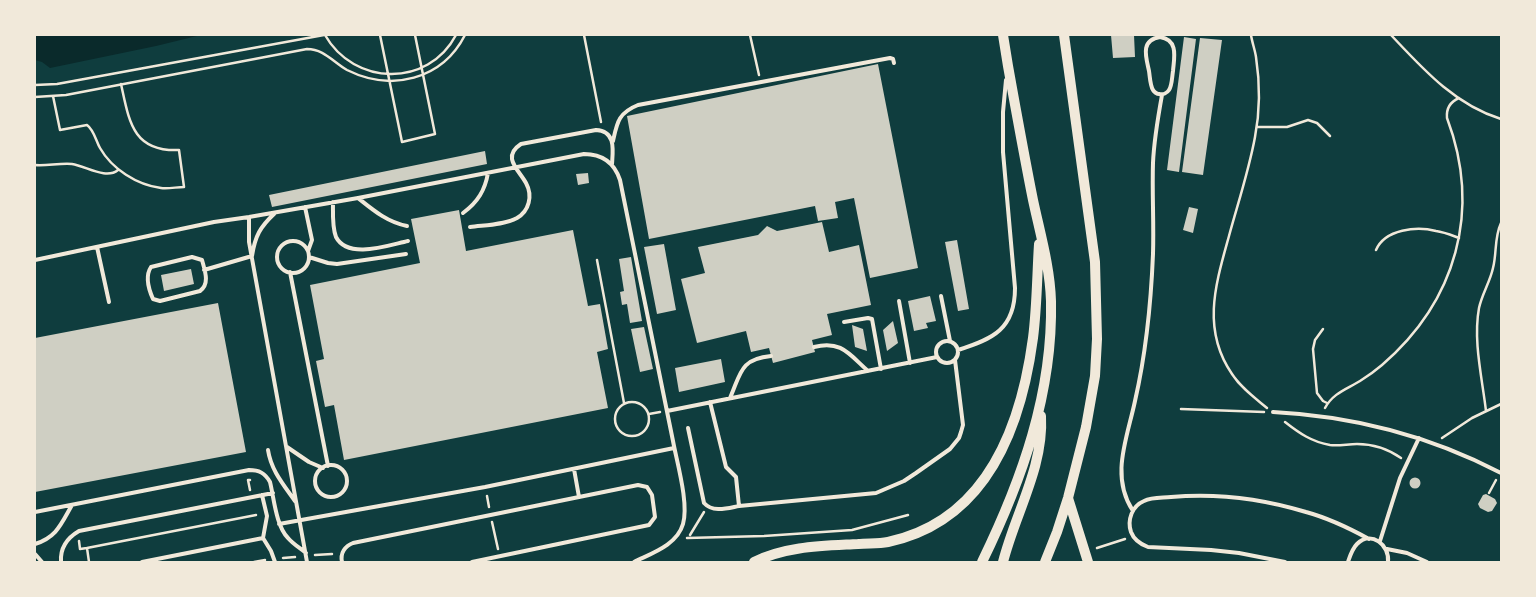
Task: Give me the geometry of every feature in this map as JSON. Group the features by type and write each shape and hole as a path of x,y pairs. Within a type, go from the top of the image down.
{"main road":[{"path":"1003,562 1036,464 1041,435 1041,405 1050,338 1050,299 1046,264 1008,66 1004,36"},
{"path":"1045,562 1068,498 1086,427 1095,376 1097,339 1095,262 1063,38"},
{"path":"754,562 776,553 804,547 885,542 907,537 937,524 973,494 988,475 1010,433 1026,375 1033,339 1037,302 1040,228"},
{"path":"982,562 1005,513 1026,458 1041,405"},
{"path":"1068,498 1088,562"}],"lane":[{"path":"1160,37 1165,38 1172,44 1175,53 1171,88 1166,94 1162,95 1152,89 1146,52 1148,44 1160,37"},
{"path":"612,164 613,141 617,122 623,113 630,108 890,58 892,58 894,63"},
{"path":"958,350 990,338 1004,326 1010,318 1013,309 1014,288 1003,152 1003,112 1008,66"},
{"path":"1132,512 1124,496 1121,470 1137,394 1148,324 1153,254 1153,162 1162,95"},
{"path":"470,227 509,220 522,214 527,209 529,192 526,183 515,168 512,152 516,147 521,144 596,130 602,130 613,141"},
{"path":"35,260 214,222 358,198 584,154 599,156 612,164 620,180 684,502 685,514 676,538 634,562"},
{"path":"463,213 471,208 480,196 488,173"},
{"path":"358,198 380,216 407,226"},
{"path":"333,202 336,236 348,248 367,250 408,241"},
{"path":"304,207 312,240 308,251"},
{"path":"252,256 254,243 260,230 276,212"},
{"path":"249,217 249,242 307,562"},
{"path":"296,241 305,246 309,257 301,271 290,272 285,270 278,262 278,251 285,243 296,241"},
{"path":"97,246 109,302"},
{"path":"309,257 338,264 406,254"},
{"path":"204,270 252,256"},
{"path":"192,257 202,260 204,270 206,284 200,291 160,301 152,297 147,273 154,265 192,257"},
{"path":"290,272 328,466"},
{"path":"941,296 950,341"},
{"path":"899,301 910,363"},
{"path":"844,322 872,319 881,369"},
{"path":"945,341 954,343 958,350 955,360 949,363 945,364 937,357 936,349 938,345 945,341"},
{"path":"814,347 824,344 836,345 868,371"},
{"path":"730,398 743,368 758,357 770,356"},
{"path":"667,411 937,357"},
{"path":"688,428 703,499 707,507 718,509 876,493 904,481 955,444 962,432 963,425 955,360"},
{"path":"710,402 726,467 736,477 739,506"},
{"path":"1273,412 1323,416 1368,424 1419,438 1457,452 1500,473"},
{"path":"1380,541 1392,499 1419,438"},
{"path":"286,447 309,462 323,468"},
{"path":"280,524 485,487 674,448"},
{"path":"268,450 273,468 297,502"},
{"path":"328,466 339,467 346,475 346,486 339,495 329,497 319,492 316,487 316,476 323,468 328,466"},
{"path":"574,469 579,497"},
{"path":"35,512 256,470 267,476 270,482 280,524 287,537 306,554"},
{"path":"342,562 343,550 353,543 638,485 642,485 650,490 655,517 653,522 644,527 472,562"},
{"path":"61,562 66,541 78,531 273,493"},
{"path":"262,495 267,516 263,538 272,551 275,562"},
{"path":"1285,562 1220,551 1148,547 1142,545 1133,536 1130,524 1132,512 1141,502 1153,498 1197,496 1242,499 1271,504 1307,512 1349,528 1369,539 1380,541 1387,549 1388,562"},
{"path":"35,544 54,535 72,505"},
{"path":"142,562 263,538"},
{"path":"1348,562 1355,546 1359,542 1369,539"},
{"path":"1387,549 1407,553 1427,562"},
{"path":"35,554 42,562"}],"path":[{"path":"35,85 57,84 325,35 336,51 351,63 369,71 388,74 405,72 422,68 438,58 445,52 456,35"},
{"path":"380,35 402,142 435,134 415,35"},
{"path":"35,97 53,96 122,84 307,49 323,52 340,66 356,74 366,77 400,80 423,75 444,62 453,54 465,35"},
{"path":"584,35 602,130"},
{"path":"750,35 761,82"},
{"path":"1251,35 1258,77 1259,97 1256,127 1247,171 1215,287 1213,317 1219,350 1232,375 1241,386 1300,434 1314,441 1329,444 1370,445 1389,451 1407,462"},
{"path":"1391,35 1426,72 1459,98 1478,110 1501,119"},
{"path":"53,96 60,130 84,125 90,127 103,153 119,169 134,179 163,188 184,187 179,150 162,149 153,146 139,136 130,122 122,84"},
{"path":"1323,416 1324,409 1337,393 1378,368 1409,339 1422,322 1450,270 1459,238 1463,213 1462,174 1446,113 1450,104 1459,98"},
{"path":"1256,127 1287,127 1308,120 1317,123 1330,136"},
{"path":"35,166 73,164 107,174 116,172 119,169"},
{"path":"1486,411 1479,355 1478,316 1482,296 1493,270 1496,239 1501,223"},
{"path":"1376,250 1385,238 1405,230 1426,229 1459,238"},
{"path":"597,260 624,403"},
{"path":"1323,330 1315,340 1313,349 1317,393 1323,401 1328,403"},
{"path":"636,402 645,407 650,418 646,430 641,434 629,436 623,434 615,424 616,412 624,403 636,402"},
{"path":"1435,444 1466,422 1501,404"},
{"path":"1181,409 1273,412"},
{"path":"1489,493 1500,473"},
{"path":"688,538 707,507"},
{"path":"87,548 256,515"},
{"path":"676,538 764,536 852,530 908,515"},
{"path":"1095,548 1133,536"}],"water":[{"path":"35,35 201,35 50,68 42,62 35,60"}],"building":[{"path":"1111,35 1134,35 1135,57 1113,58"},
{"path":"1184,37 1196,39 1179,172 1167,170"},
{"path":"1200,38 1222,40 1203,175 1182,172"},
{"path":"878,64 918,268 870,278 854,198 835,202 838,218 818,221 815,206 649,239 627,116"},
{"path":"485,151 487,164 272,207 269,195"},
{"path":"588,173 589,183 578,185 576,174"},
{"path":"1189,207 1198,209 1193,233 1183,230"},
{"path":"459,210 466,251 573,230 588,306 600,304 608,349 597,352 608,408 344,460 334,405 325,407 316,361 324,359 310,285 420,263 411,219"},
{"path":"822,222 829,252 859,245 871,305 827,314 832,335 812,340 815,352 773,363 769,348 751,352 746,331 697,343 681,279 705,273 698,247 758,235 767,226 777,231"},
{"path":"957,240 969,309 958,311 945,242"},
{"path":"664,244 676,310 657,314 644,247"},
{"path":"631,257 642,321 630,323 627,304 622,305 620,292 624,291 619,259"},
{"path":"191,269 194,284 164,291 161,275"},
{"path":"930,296 936,321 926,323 928,328 914,331 908,301"},
{"path":"218,303 246,452 35,492 35,338"},
{"path":"893,321 898,343 887,351 883,330"},
{"path":"852,325 863,329 867,351 855,347"},
{"path":"644,327 653,369 640,372 631,329"},
{"path":"721,359 725,382 679,392 675,368"},
{"path":"1415,477 1421,483 1415,489 1409,483"},
{"path":"1486,494 1495,499 1497,503 1492,511 1488,512 1480,508 1478,504 1483,495"}]}
